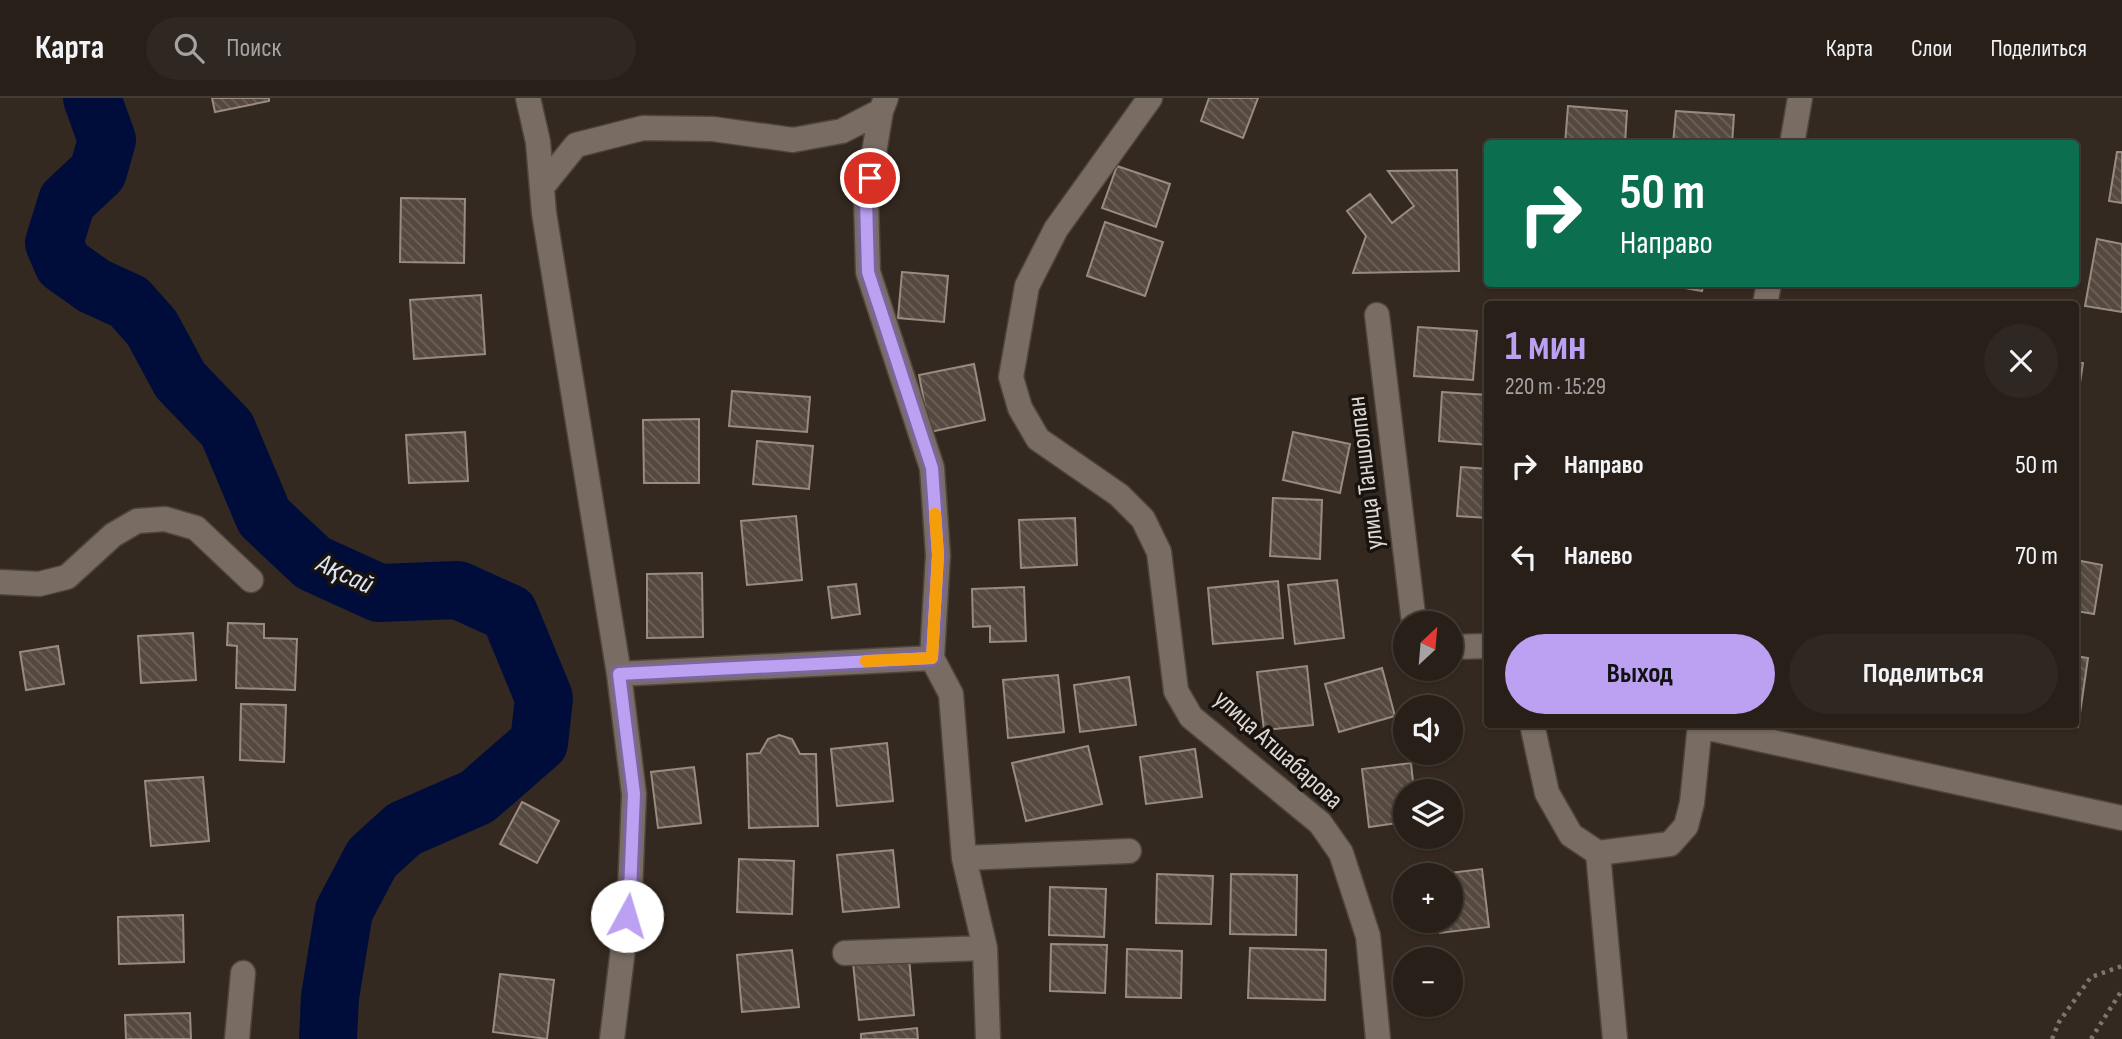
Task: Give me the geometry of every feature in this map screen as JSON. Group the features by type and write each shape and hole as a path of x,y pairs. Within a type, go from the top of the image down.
{"street":[{"path":"528,98 538,142 542,187 619,674 634,794 630,891 612,1039"},
{"name":"улица Атшабарова","path":"1150,98 1056,229 1027,286 1011,377 1020,408 1038,439 1119,495 1143,519 1159,552 1176,691 1191,716 1320,823 1341,853 1368,936 1378,1039"},
{"path":"1793,140 1800,98"},
{"path":"542,187 576,145 643,128 713,129 793,140 842,131 884,105"},
{"path":"884,105 866,200 868,272 932,468 938,555 932,658 951,694 964,858 985,948 988,1039"},
{"name":"улица Таншолпан","path":"1377,315 1414,611"},
{"path":"0,582 39,584 67,577 113,535 137,521 165,519 196,528 251,580"},
{"path":"1463,647 1484,646"},
{"path":"619,674 932,658"},
{"path":"1533,728 1548,793 1571,835 1598,853 1670,844 1686,826 1692,803 1700,728"},
{"path":"1714,728 2122,818"},
{"path":"964,858 1129,851"},
{"path":"1598,853 1615,1039"},
{"path":"845,953 985,948"},
{"path":"237,1039 243,972"}],"path":[{"path":"2052,1039 2059,1022 2091,977 2122,966"},
{"path":"2091,1039 2122,990"}],"building":[{"path":"212,98 269,98 269,101 215,112"},
{"path":"1209,98 1258,98 1243,138 1201,121"},
{"path":"1568,106 1627,111 1625,140 1565,140"},
{"path":"1676,111 1734,115 1732,140 1673,140"},
{"path":"2117,152 2122,152 2122,203 2109,201"},
{"path":"1117,166 1170,184 1156,227 1102,208"},
{"path":"1457,170 1459,271 1353,273 1366,236 1347,211 1370,194 1392,223 1414,206 1388,171"},
{"path":"401,198 465,199 464,263 400,262"},
{"path":"1105,222 1163,242 1145,296 1087,276"},
{"path":"2097,239 2122,244 2122,312 2085,306"},
{"path":"902,272 948,276 944,322 898,318"},
{"path":"1680,287 1703,287 1702,291"},
{"path":"481,295 485,354 414,359 410,300"},
{"path":"1418,327 1477,331 1473,380 1414,376"},
{"path":"2079,362 2083,363 2079,389"},
{"path":"974,364 985,420 930,432 919,375"},
{"path":"732,391 810,397 807,432 729,426"},
{"path":"1442,392 1484,395 1484,445 1439,441"},
{"path":"699,419 699,483 644,483 643,420"},
{"path":"465,432 468,481 409,483 406,435"},
{"path":"1293,432 1350,444 1340,493 1283,480"},
{"path":"757,441 813,446 809,489 753,484"},
{"path":"1461,467 1484,469 1484,518 1457,516"},
{"path":"1273,498 1322,500 1320,559 1270,556"},
{"path":"796,516 802,580 747,585 741,521"},
{"path":"1075,518 1077,565 1021,568 1019,520"},
{"path":"2079,561 2102,565 2094,614 2079,612"},
{"path":"702,573 703,637 647,638 647,574"},
{"path":"1337,580 1344,638 1295,644 1288,585"},
{"path":"1278,581 1283,638 1213,644 1208,588"},
{"path":"856,584 860,614 832,618 828,587"},
{"path":"1024,587 1026,641 990,642 990,626 973,627 972,589"},
{"path":"228,623 264,624 264,638 297,639 295,690 236,688 237,646 227,645"},
{"path":"193,633 196,680 141,683 138,636"},
{"path":"58,646 64,684 26,690 20,652"},
{"path":"2079,656 2088,658 2079,720"},
{"path":"1307,666 1313,725 1264,730 1257,672"},
{"path":"1382,668 1393,717 1339,732 1325,684"},
{"path":"1058,675 1064,732 1008,738 1003,680"},
{"path":"1129,677 1136,725 1080,732 1074,685"},
{"path":"241,704 286,705 284,762 240,760"},
{"path":"779,735 792,739 800,754 816,754 818,826 749,828 747,754 760,753 768,739"},
{"path":"887,743 893,801 837,806 831,749"},
{"path":"1088,746 1102,804 1026,821 1012,763"},
{"path":"1195,749 1202,797 1146,804 1140,757"},
{"path":"1411,765 1413,779 1393,779 1393,824 1369,827 1362,769"},
{"path":"694,767 701,823 658,828 651,772"},
{"path":"203,777 209,841 151,846 145,781"},
{"path":"522,802 559,821 537,863 500,844"},
{"path":"893,850 899,907 843,912 837,855"},
{"path":"739,859 794,861 792,914 737,912"},
{"path":"1482,869 1489,927 1463,930 1463,871"},
{"path":"1157,874 1213,876 1211,924 1156,923"},
{"path":"1231,874 1297,875 1296,935 1230,934"},
{"path":"1050,887 1106,889 1104,937 1049,935"},
{"path":"183,915 184,962 119,964 118,917"},
{"path":"1051,944 1107,945 1105,993 1050,991"},
{"path":"1250,948 1326,950 1325,1000 1248,998"},
{"path":"1127,949 1182,951 1181,998 1126,997"},
{"path":"792,950 799,1007 742,1012 737,955"},
{"path":"909,957 914,1015 859,1020 853,963"},
{"path":"500,974 554,980 547,1039 493,1032"},
{"path":"190,1013 191,1039 126,1039 125,1015"},
{"path":"917,1028 918,1039 861,1039 861,1034"}],"waterway":[{"name":"Ақсай","path":"92,98 107,140 98,172 67,201 54,243 63,264 94,286 129,302 152,328 180,380 227,429 264,517 313,563 379,593 458,590 509,613 544,698 539,743 477,797 404,829 372,858 344,911 330,997 328,1039"}],"slow traffic":[{"path":"866,661 932,658 938,555 935,514"}],"route":[{"path":"627,916 634,794 619,674 932,658 938,555 932,468 868,272 866,200 870,178"}]}
